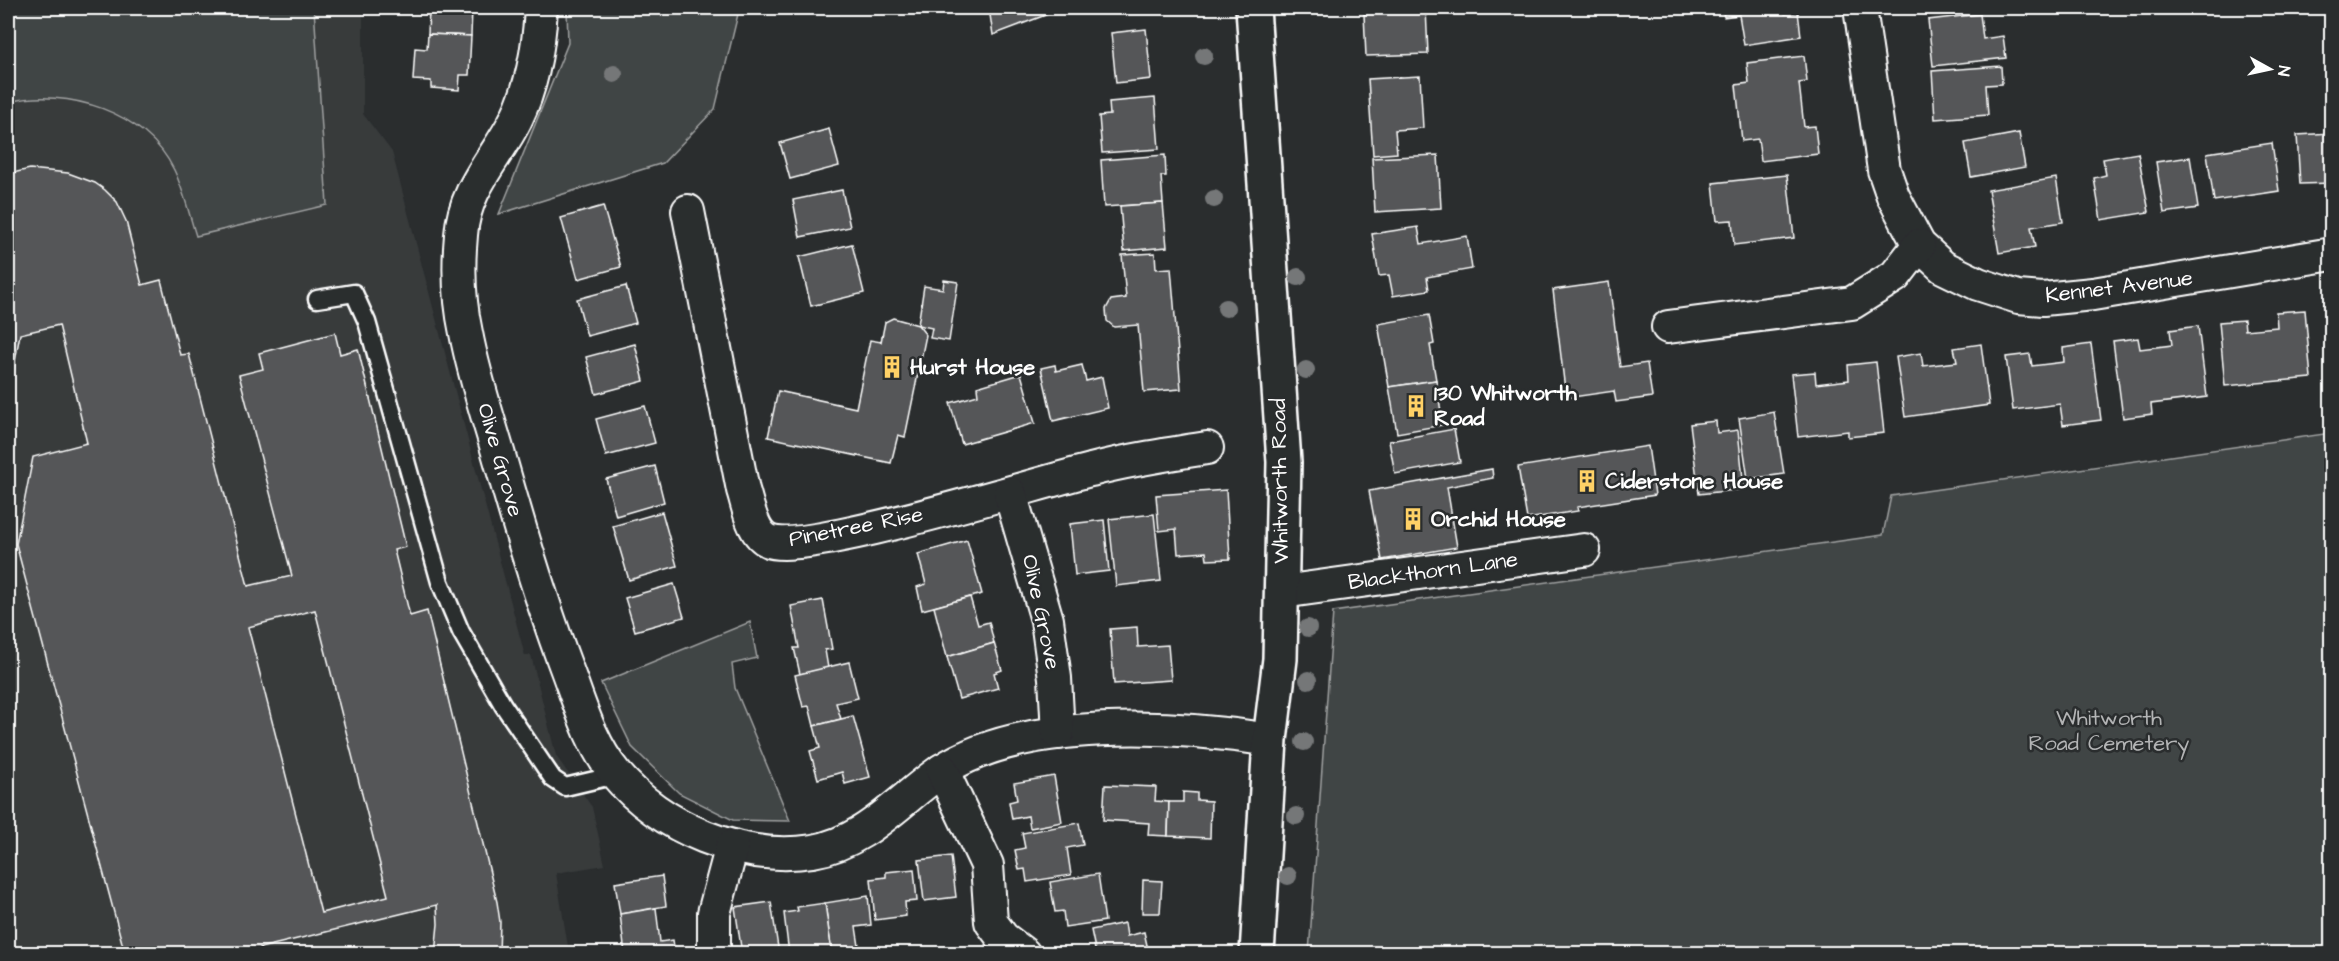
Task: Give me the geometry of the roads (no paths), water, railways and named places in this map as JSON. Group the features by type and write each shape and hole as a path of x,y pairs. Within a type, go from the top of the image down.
{"main road":[{"name":"Whitworth Road","path":"1253,8 1284,453 1280,659 1270,740 1257,954"}],"street":[{"name":"Olive Grove","path":"541,8 535,59 517,118 483,170 466,210 461,229 461,296 465,332 484,404 548,619 598,750 616,775 666,819 732,846 785,852 811,851 838,845 886,816 942,771 969,757 1006,744 1058,733 1158,730 1219,732 1270,740"},
{"name":"Kennet Avenue","path":"1860,8 1884,170 1893,196 1919,245 1943,267 1978,285 2018,297 2043,298 2092,294 2331,254"},
{"name":"Pinetree Rise","path":"688,211 743,490 755,527 767,541 781,543 806,541 845,533 1010,493 1091,470 1207,447"},
{"path":"1668,327 1852,303 1895,276 1919,245"},
{"name":"Olive Grove","path":"1010,493 1047,620 1055,678 1058,733"},
{"name":"Blackthorn Lane","path":"1281,592 1584,550"},
{"path":"942,771 987,866 991,922 1003,938 1024,954"},
{"path":"714,954 714,914 732,846"}],"lane":[{"path":"318,299 354,293 367,322 440,582 461,632 539,763 553,779 565,787 616,775"}],"place":[{"name":"Hurst House","path":"892,367"},
{"name":"130 Whitworth Road","path":"1416,406"},
{"name":"Ciderstone House","path":"1587,481"},
{"name":"Orchid House","path":"1413,519"}],"park label":[{"name":"Whitworth Road Cemetery","path":"2109,730"}]}
